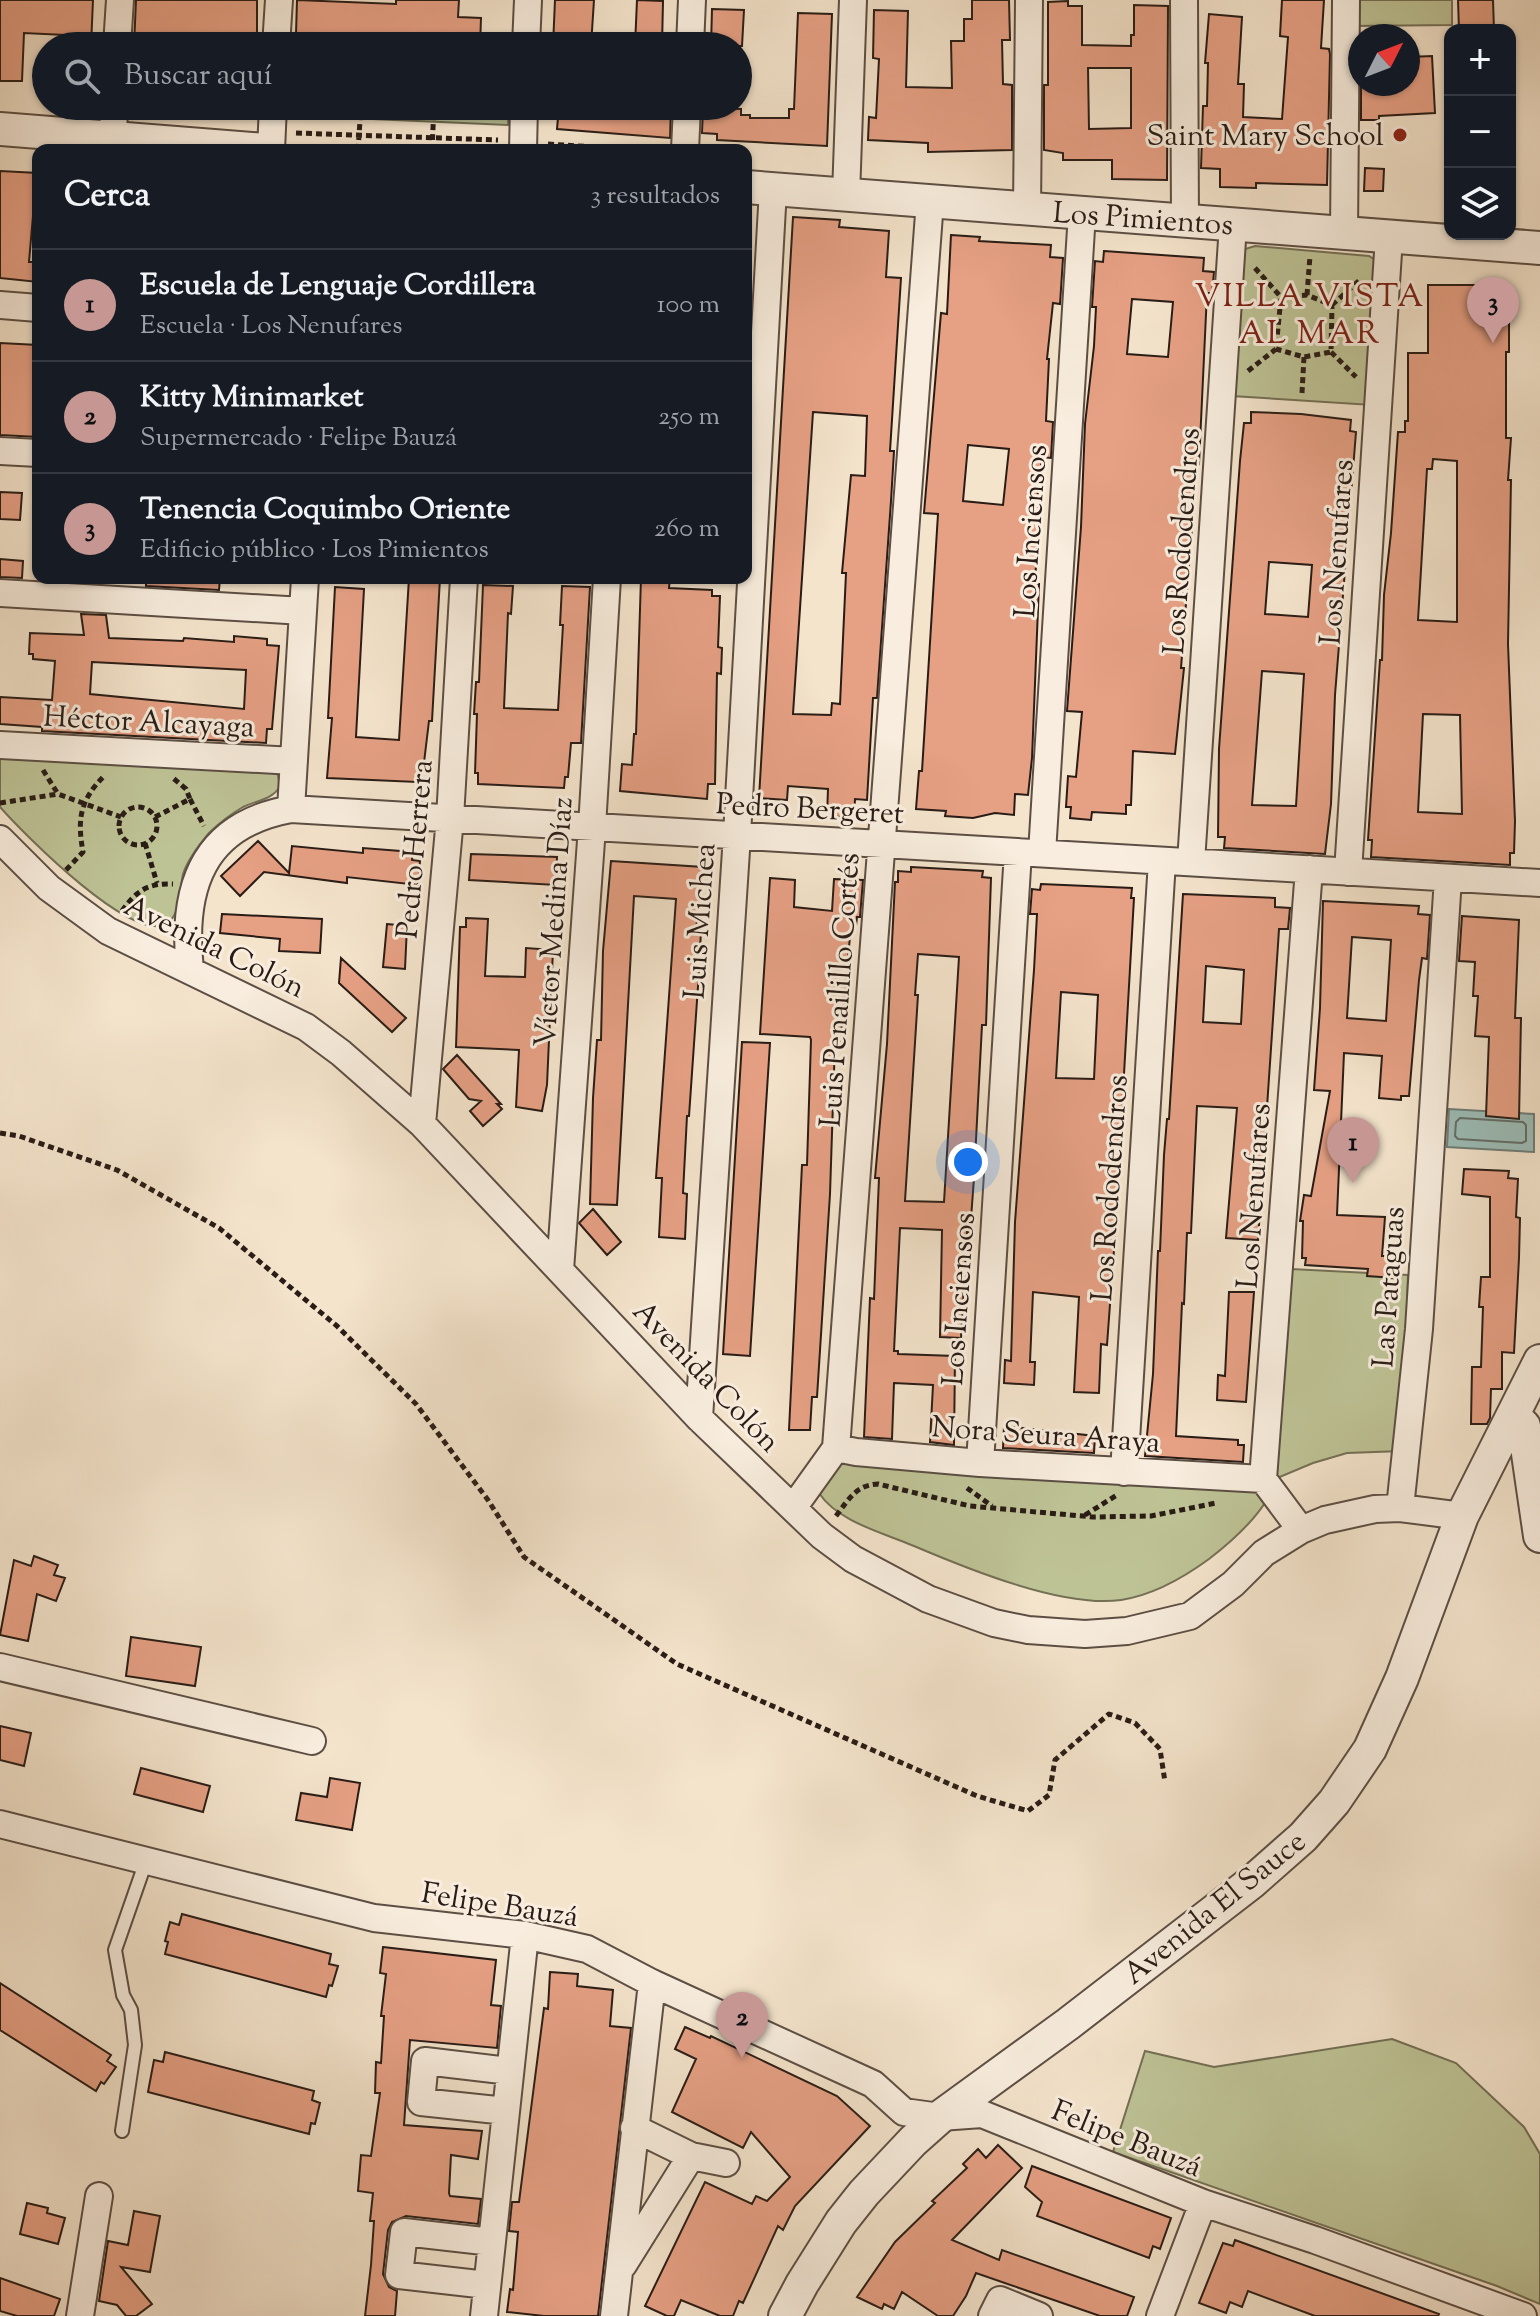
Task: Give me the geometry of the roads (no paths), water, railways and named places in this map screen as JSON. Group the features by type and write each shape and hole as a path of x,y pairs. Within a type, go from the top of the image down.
{"street":[{"path":"118,32 120,0"},
{"path":"277,32 279,0"},
{"path":"527,32 528,0"},
{"path":"691,32 692,0"},
{"path":"846,195 853,0"},
{"path":"1027,209 1029,0"},
{"path":"1184,0 1185,221"},
{"path":"1344,233 1346,0"},
{"path":"113,138 114,120"},
{"path":"523,144 524,120"},
{"path":"685,144 686,120"},
{"path":"0,129 113,138 270,134"},
{"name":"Los Pimientos","path":"759,188 1185,221 1233,234 1344,233 1540,248"},
{"name":"Luis Michea","path":"752,394 759,188"},
{"name":"Luis Penailillo Cortés","path":"836,1448 930,201"},
{"name":"Los Inciensos","path":"980,1463 1082,213"},
{"name":"Los Rododendros","path":"1191,862 1233,234"},
{"name":"Los Nenufares","path":"1348,872 1389,237"},
{"path":"0,305 32,308"},
{"path":"0,451 32,453"},
{"path":"291,809 305,584"},
{"name":"Pedro Herrera","path":"422,1124 450,818 464,584"},
{"name":"Víctor Medina Díaz","path":"560,1270 607,584"},
{"name":"Luis Michea","path":"699,1418 737,835 746,584"},
{"path":"0,593 303,611"},
{"name":"Héctor Alcayaga","path":"0,745 294,761"},
{"name":"Pedro Bergeret","path":"190,970 186,939 188,910 194,885 205,861 231,833 268,813 291,809 1540,883"},
{"name":"Avenida Colón","path":"0,839 49,888 108,931 306,1027 341,1053 422,1124 699,1418 822,1536 853,1559 928,1599 960,1613 1028,1630 1085,1634 1149,1627 1190,1616 1233,1584 1264,1553 1301,1530 1350,1513 1400,1508 1462,1516"},
{"name":"Los Rododendros","path":"1124,1472 1162,861"},
{"name":"Los Nenufares","path":"1263,1479 1309,869"},
{"name":"Las Pataguas","path":"1400,1508 1419,1329 1448,878"},
{"name":"Avenida El Sauce","path":"785,2316 820,2252 848,2212 887,2166 940,2117 1068,2024 1252,1882 1303,1837 1334,1802 1370,1749 1402,1678 1462,1516 1540,1361"},
{"path":"1514,1416 1524,1426 1539,1532"},
{"path":"793,1508 836,1448"},
{"name":"Nora Seura Araya","path":"836,1448 980,1463 1263,1479"},
{"path":"1263,1479 1301,1530"},
{"path":"0,1667 312,1741"},
{"name":"Felipe Bauzá","path":"0,1824 374,1918 525,1935 587,1949 652,1983 873,2084 904,2112 940,2117 982,2114 1203,2203 1513,2312"},
{"path":"484,2316 525,1935"},
{"path":"614,2316 652,1983"},
{"path":"506,2111 421,2102 423,2074 425,2061 510,2071"},
{"path":"634,2128 691,2156 726,2163"},
{"path":"618,2272 691,2156"},
{"path":"80,2316 99,2196"},
{"path":"1160,2316 1203,2203"},
{"path":"487,2285 399,2275 404,2232 492,2242"},
{"path":"996,2308 1039,2316"}],"lane":[{"path":"122,2131 135,2045 131,2010 123,1995 115,1950 146,1861"}],"water":[{"path":"1449,1109 1534,1114 1534,1152 1447,1147"}],"place":[{"name":"Saint Mary School","path":"1400,135"},
{"name":"Tenencia Coquimbo Oriente","path":"1493,343"},
{"name":"Escuela de Lenguaje Cordillera","path":"1353,1183"},
{"name":"Kitty Minimarket","path":"742,2058"}],"district":[{"name":"VILLA VISTA AL MAR","path":"1310,314"}]}
